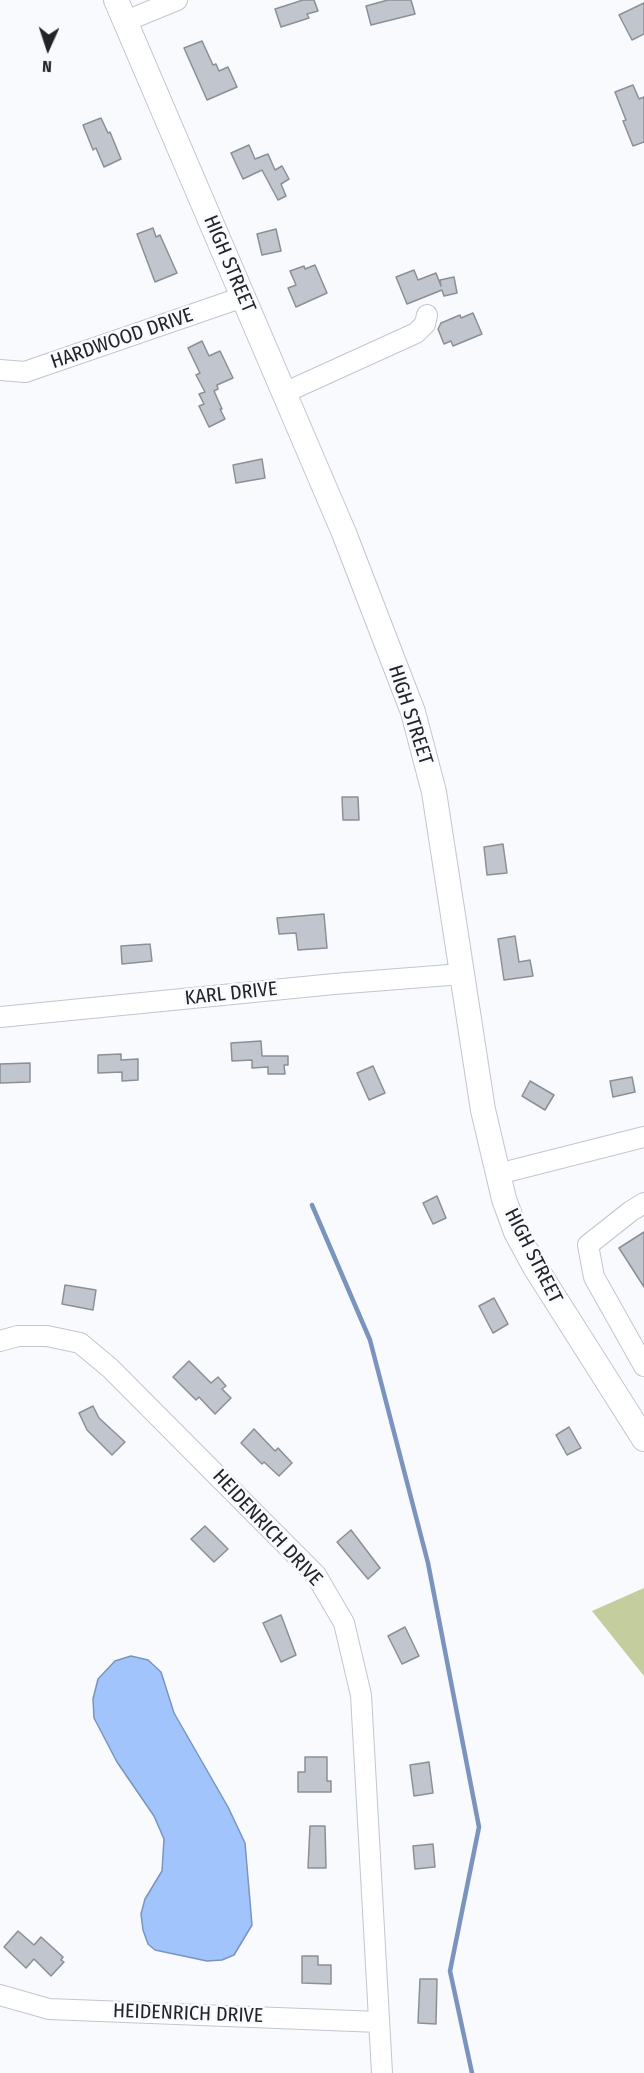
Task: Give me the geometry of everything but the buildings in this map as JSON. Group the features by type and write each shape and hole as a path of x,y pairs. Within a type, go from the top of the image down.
{"main road":[{"name":"HIGH STREET","path":"121,11 344,533 412,712 434,792 483,1110 504,1199 516,1232 535,1267 644,1439"}],"street":[{"path":"121,11 177,0"},
{"name":"HARDWOOD DRIVE","path":"0,370 25,372 243,297"},
{"path":"284,393 416,333 425,324 427,315"},
{"name":"KARL DRIVE","path":"0,1017 333,984 462,974"},
{"path":"498,1174 644,1137"},
{"path":"644,1203 631,1210 588,1245 594,1277 644,1365"},
{"name":"HEIDENRICH DRIVE","path":"0,1341 18,1336 47,1336 80,1343 110,1368 316,1575 344,1623 361,1695 382,2073"},
{"name":"HEIDENRICH DRIVE","path":"0,1995 49,2009 379,2022"}],"green space":[{"path":"644,1588 644,1676 592,1611"}],"water":[{"path":"131,1656 148,1660 161,1672 174,1713 228,1807 245,1843 252,1925 234,1955 222,1960 207,1961 155,1950 148,1944 143,1930 141,1914 145,1899 162,1871 164,1839 154,1816 117,1762 94,1718 93,1699 98,1679 115,1661"}],"waterway":[{"path":"312,1205 370,1340 428,1563 479,1827 450,1971 472,2073"}]}
